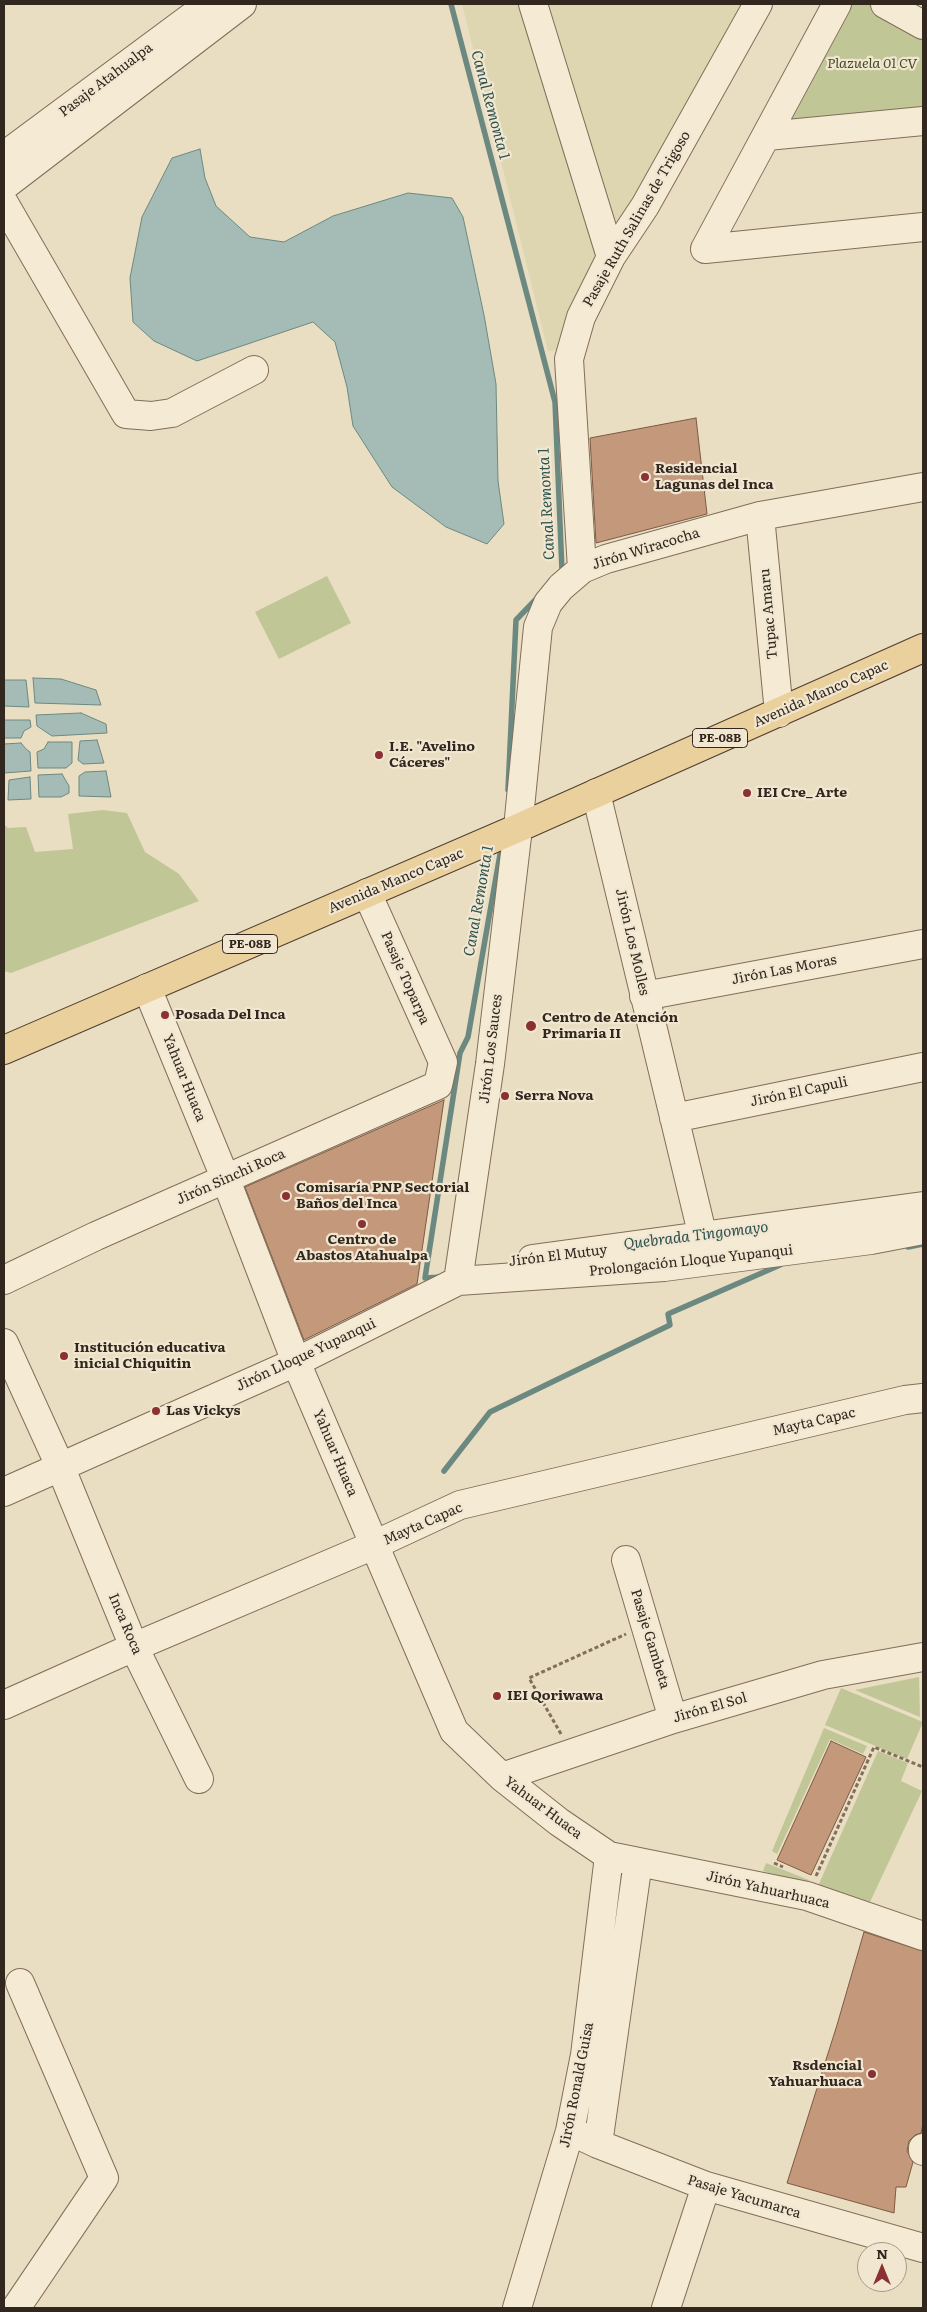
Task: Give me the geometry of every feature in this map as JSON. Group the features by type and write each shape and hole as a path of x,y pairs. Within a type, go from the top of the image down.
{"main road":[{"name":"Avenida Manco Capac","path":"4,1050 508,833 923,648"}],"street":[{"path":"4,186 242,4"},
{"path":"533,4 611,257"},
{"name":"Pasaje Ruth Salinas de Trigoso","path":"582,569 569,358 581,317 611,257 644,206 758,4"},
{"path":"836,4 705,249 923,227"},
{"path":"885,4 923,25"},
{"name":"Pasaje Atahualpa","path":"4,156 197,7"},
{"path":"767,136 923,121"},
{"path":"4,204 126,414 151,416 172,413 254,370"},
{"name":"Jirón Wiracocha","path":"508,833 538,627 548,604 561,587 582,569 606,559 760,516 923,487"},
{"name":"Tupac Amaru","path":"760,516 779,712"},
{"name":"Jirón Los Molles","path":"596,793 703,1237"},
{"name":"Jirón Los Sauces","path":"459,1275 490,1064 508,833"},
{"name":"Pasaje Toparpa","path":"367,893 443,1062"},
{"name":"Jirón Las Moras","path":"644,996 923,944"},
{"name":"Yahuar Huaca","path":"147,988 226,1180 296,1362 454,1731 502,1777 559,1822 609,1856"},
{"name":"Jirón Sinchi Roca","path":"4,1280 96,1236 438,1085 443,1062"},
{"name":"Jirón El Capuli","path":"674,1118 923,1067"},
{"name":"Jirón El Mutuy","path":"459,1275 703,1237 923,1206"},
{"name":"Prolongación Lloque Yupanqui","path":"459,1275 664,1267 871,1240 923,1230"},
{"name":"Jirón Lloque Yupanqui","path":"4,1492 296,1362 459,1275"},
{"name":"Inca Roca","path":"4,1343 60,1466 134,1647 198,1779"},
{"name":"Mayta Capac","path":"4,1705 460,1506 905,1400 923,1398"},
{"name":"Pasaje Gambeta","path":"626,1560 673,1719"},
{"name":"Jirón El Sol","path":"502,1777 673,1719 824,1675 923,1657"},
{"name":"Jirón Yahuarhuaca","path":"609,1856 807,1896 923,1936"},
{"name":"Jirón Ronald Guisa","path":"517,2308 570,2130 585,2055 609,1856"},
{"path":"598,2144 638,1862"},
{"path":"16,2308 104,2178 20,1983"},
{"name":"Pasaje Yacumarca","path":"570,2130 598,2144 706,2186 923,2248"},
{"path":"666,2308 706,2186"}],"path":[{"path":"572,1752 529,1678 645,1625"},
{"path":"807,1896 874,1747 923,1766"}],"shaded area":[{"path":"462,4 755,4 574,348 548,351"}],"green space":[{"name":"Plazuela 01 CV","path":"846,4 877,4 923,30 923,112 778,126"},
{"path":"327,576 351,623 279,659 255,612"},
{"path":"103,810 127,813 145,852 179,874 199,901 11,973 4,971 4,824 8,828 26,827 35,852 73,849 68,814"},
{"path":"919,1677 920,1717 855,1690"},
{"path":"841,1688 923,1722 907,1759 825,1725"},
{"path":"824,1728 867,1746 863,1754 830,1739 777,1854 772,1851"},
{"path":"878,1751 908,1763 901,1781 922,1791 870,1902 818,1886"},
{"path":"766,1863 809,1880 807,1885 763,1871"}],"water":[{"path":"200,149 205,178 216,206 250,237 284,242 333,216 408,193 452,198 463,217 484,315 496,384 498,481 504,524 487,544 446,527 392,487 353,426 347,387 335,342 313,322 197,361 154,341 133,322 130,278 142,217 172,158"},
{"path":"33,678 61,679 96,690 101,705 35,703"},
{"path":"4,680 26,680 29,707 4,706"},
{"path":"81,713 106,724 107,733 52,736 37,726 36,715"},
{"path":"4,720 30,720 31,727 24,731 21,738 4,738"},
{"path":"97,740 104,763 83,764 78,760 80,741"},
{"path":"48,742 72,742 72,763 66,768 38,768 37,752 44,749"},
{"path":"21,743 30,752 31,771 4,773 4,744"},
{"path":"106,771 111,797 79,796 79,776 85,772"},
{"path":"62,774 69,786 69,793 61,797 39,797 38,775"},
{"path":"30,777 31,799 8,800 9,780"}],"building":[{"name":"Residencial Lagunas del Inca","path":"696,418 707,514 596,543 590,438"},
{"name":"Centro de Abastos Atahualpa","path":"444,1100 417,1284 304,1340 245,1187"},
{"path":"831,1741 866,1757 811,1875 777,1860"},
{"name":"Rsdencial Yahuarhuaca","path":"864,1932 923,1951 923,2124 921,2133 915,2135 909,2141 907,2151 913,2162 906,2187 896,2187 894,2213 787,2183"}],"waterway":[{"name":"Canal Remonta 1","path":"451,4 555,402 562,571 559,574"},
{"name":"Canal Remonta 1","path":"508,790 516,620 539,596"},
{"name":"Quebrada Tingomayo","path":"441,1277 425,1278 460,1053 468,1037 502,843"},
{"path":"908,1247 923,1244"},
{"path":"444,1471 490,1412 670,1325 668,1314 780,1265"}],"place":[{"name":"Residencial Lagunas del Inca","path":"645,477"},
{"name":"I.E. \"Avelino Cáceres\"","path":"379,755"},
{"name":"IEI Cre_ Arte","path":"747,793"},
{"name":"Posada Del Inca","path":"165,1015"},
{"name":"Centro de Atención Primaria II","path":"531,1026"},
{"name":"Serra Nova","path":"505,1096"},
{"name":"Comisaría PNP Sectorial Baños del Inca","path":"286,1196"},
{"name":"Centro de Abastos Atahualpa","path":"362,1224"},
{"name":"Institución educativa inicial Chiquitin","path":"64,1356"},
{"name":"Las Vickys","path":"156,1411"},
{"name":"IEI Qoriwawa","path":"497,1696"},
{"name":"Rsdencial Yahuarhuaca","path":"872,2074"}]}
